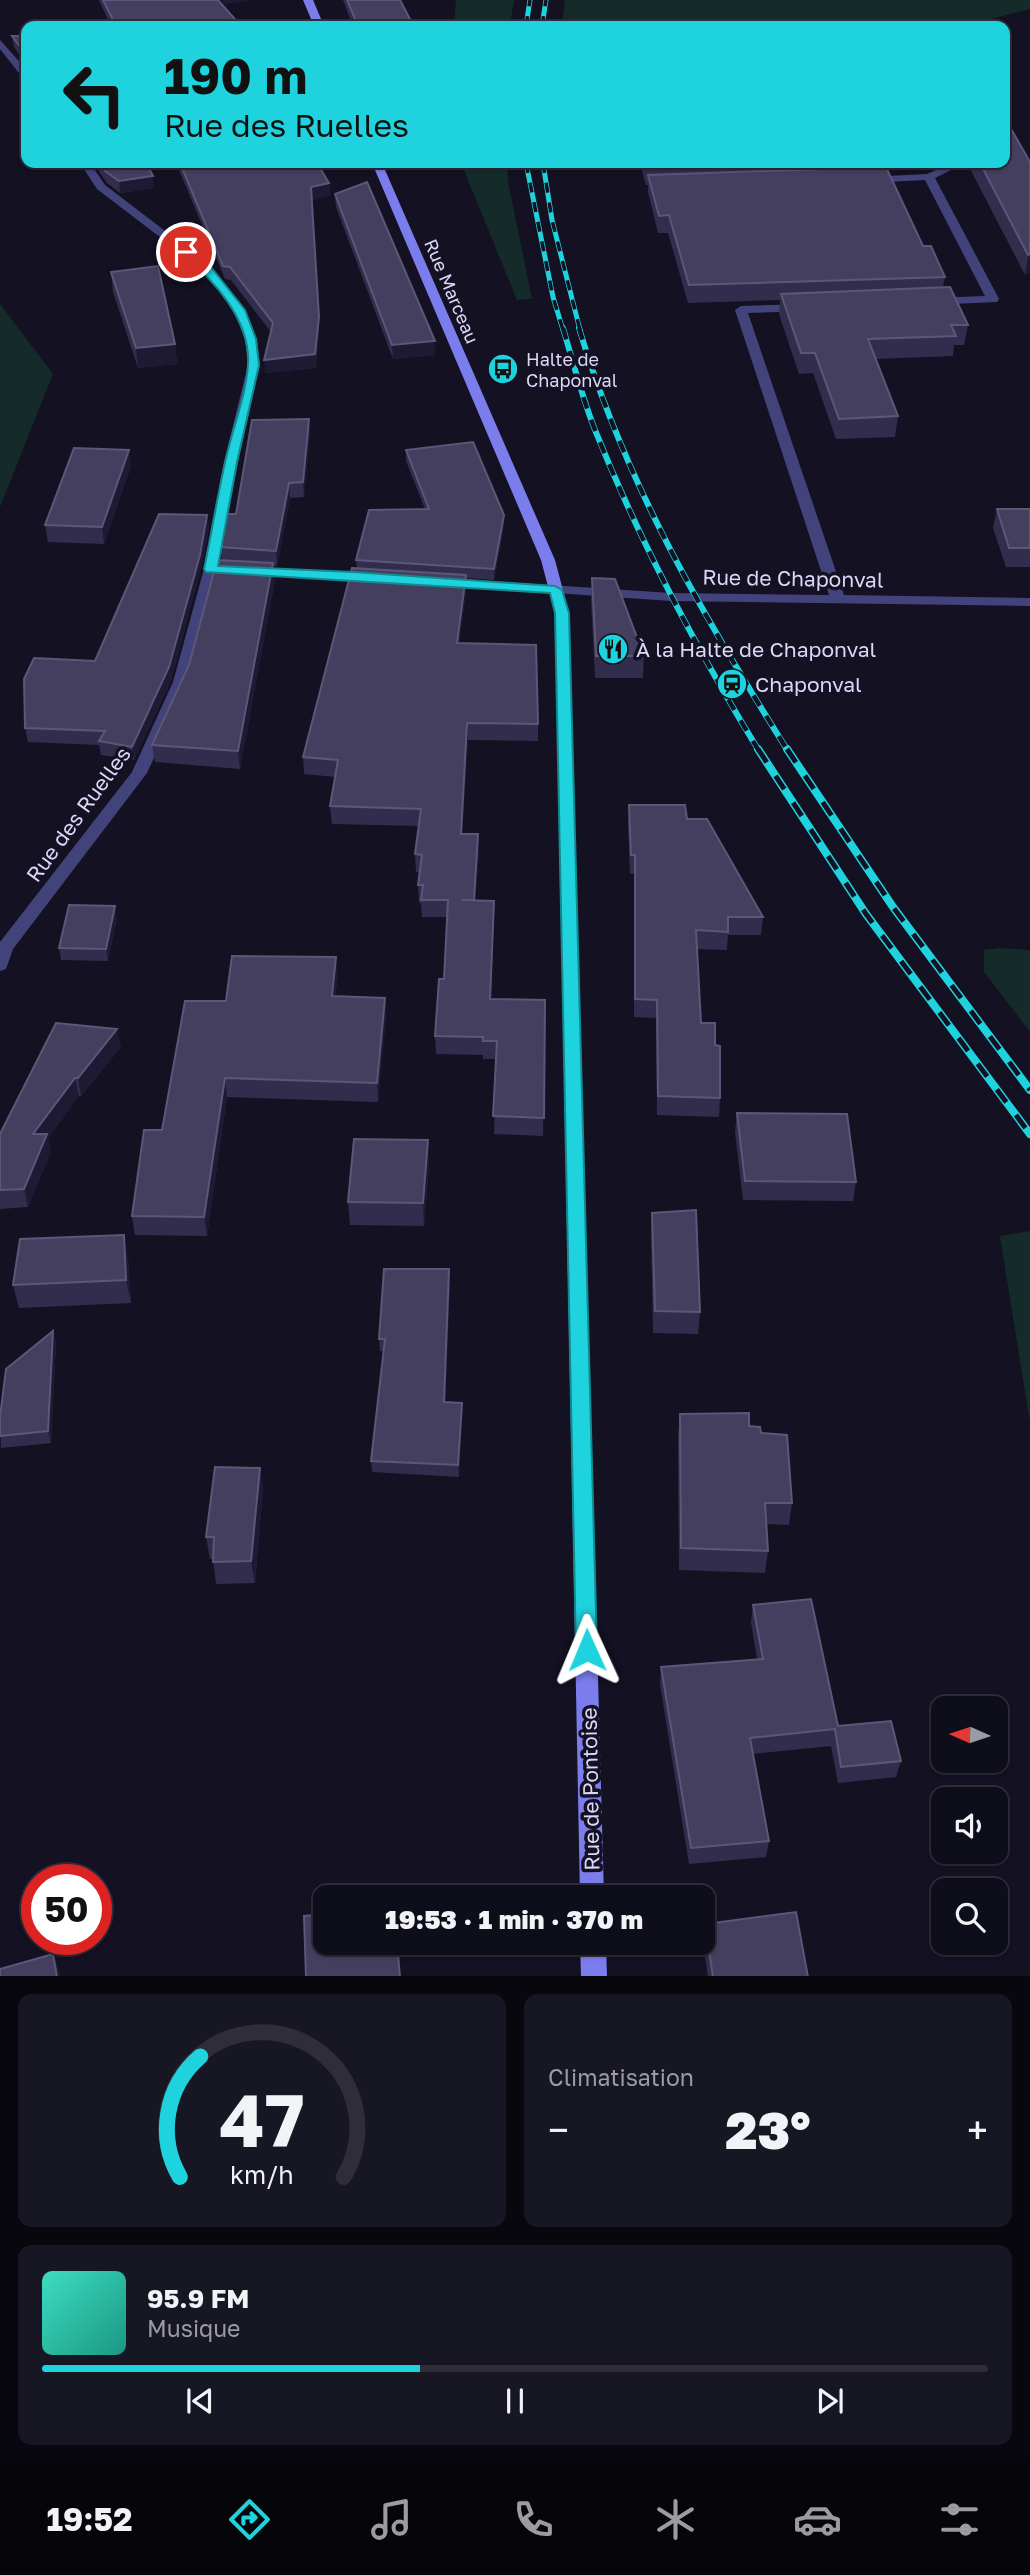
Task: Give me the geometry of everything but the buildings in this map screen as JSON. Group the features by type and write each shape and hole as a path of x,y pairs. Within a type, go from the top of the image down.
{"main road":[{"path":"308,0 317,21"},
{"name":"Rue Marceau","path":"379,168 548,560 555,590"},
{"name":"Rue de Pontoise","path":"555,590 562,613 592,1885"},
{"path":"593,1955 594,1976"}],"street":[{"path":"0,43 21,69"},
{"name":"Rue des Ruelles","path":"0,965 5,948 139,773 181,682 223,570 231,462 254,365 251,339 239,310 207,268 101,187 88,168"},
{"path":"860,180 929,177 949,168"},
{"path":"914,303 993,299 929,177"},
{"path":"821,307 741,310 838,599"},
{"path":"223,570 380,578"},
{"path":"433,581 555,590"},
{"name":"Rue de Chaponval","path":"555,590 671,597 1030,602"}],"green space":[{"path":"456,0 514,0 511,21 454,21"},
{"path":"565,0 1030,0 1030,9 983,21 563,21"},
{"path":"463,168 507,168 532,299 517,300"},
{"path":"0,304 53,374 0,507"},
{"path":"984,950 1030,950 1030,1032 984,972"},
{"path":"1030,1231 1030,1423 1000,1236"}],"railway":[{"path":"527,21 530,0"},
{"path":"543,21 546,0"},
{"path":"527,168 553,297 563,330"},
{"path":"544,168 552,220 580,330"},
{"path":"563,328 590,418 612,472 691,634 759,751"},
{"path":"579,328 619,440 669,547 726,650 788,751"},
{"path":"758,749 866,914 1030,1134"},
{"path":"787,749 893,907 1030,1090"}],"place":[{"name":"Halte de Chaponval","path":"503,369"},
{"name":"À la Halte de Chaponval","path":"613,649"},
{"name":"Chaponval","path":"732,684"}],"route":[{"path":"186,252 207,268 239,310 251,339 254,365 231,462 211,569 555,590 562,613 587,1650"}]}
